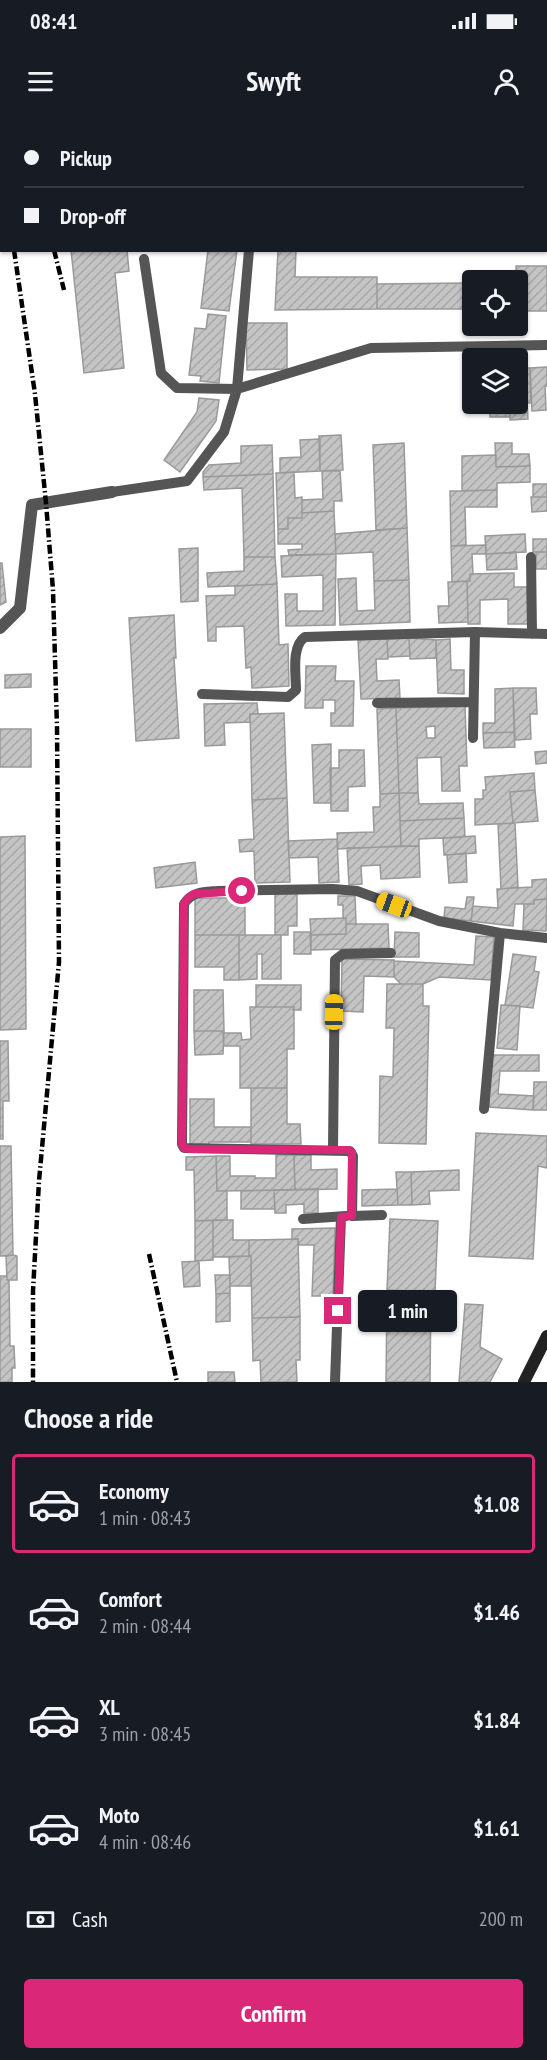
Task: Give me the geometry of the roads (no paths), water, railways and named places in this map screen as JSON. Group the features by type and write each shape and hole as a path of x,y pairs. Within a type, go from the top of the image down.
{"main road":[{"path":"524,1382 546,1340"}],"street":[{"path":"0,628 20,609 32,505 112,492"}],"lane":[{"path":"112,492 187,481 224,432 237,389 249,252"},
{"path":"144,259 161,373 177,388 237,389 371,348 547,345"},
{"path":"531,557 532,634"},
{"path":"473,738 475,632"},
{"path":"202,694 288,697 296,690 297,649 305,637 475,632 547,634"},
{"path":"377,703 473,702"},
{"path":"335,1382 352,1152 184,1148 182,1144 184,904 188,898 201,892 333,889 357,891 439,921 500,933 547,938"},
{"path":"484,1108 500,933"},
{"path":"333,1150 335,960 343,954 391,953"},
{"path":"303,1219 382,1215"}],"railway":[{"path":"14,252 35,394 46,503 53,590 57,728 59,962 39,1181 33,1291 33,1382"},
{"path":"54,252 64,290"},
{"path":"149,1254 177,1382"}]}
